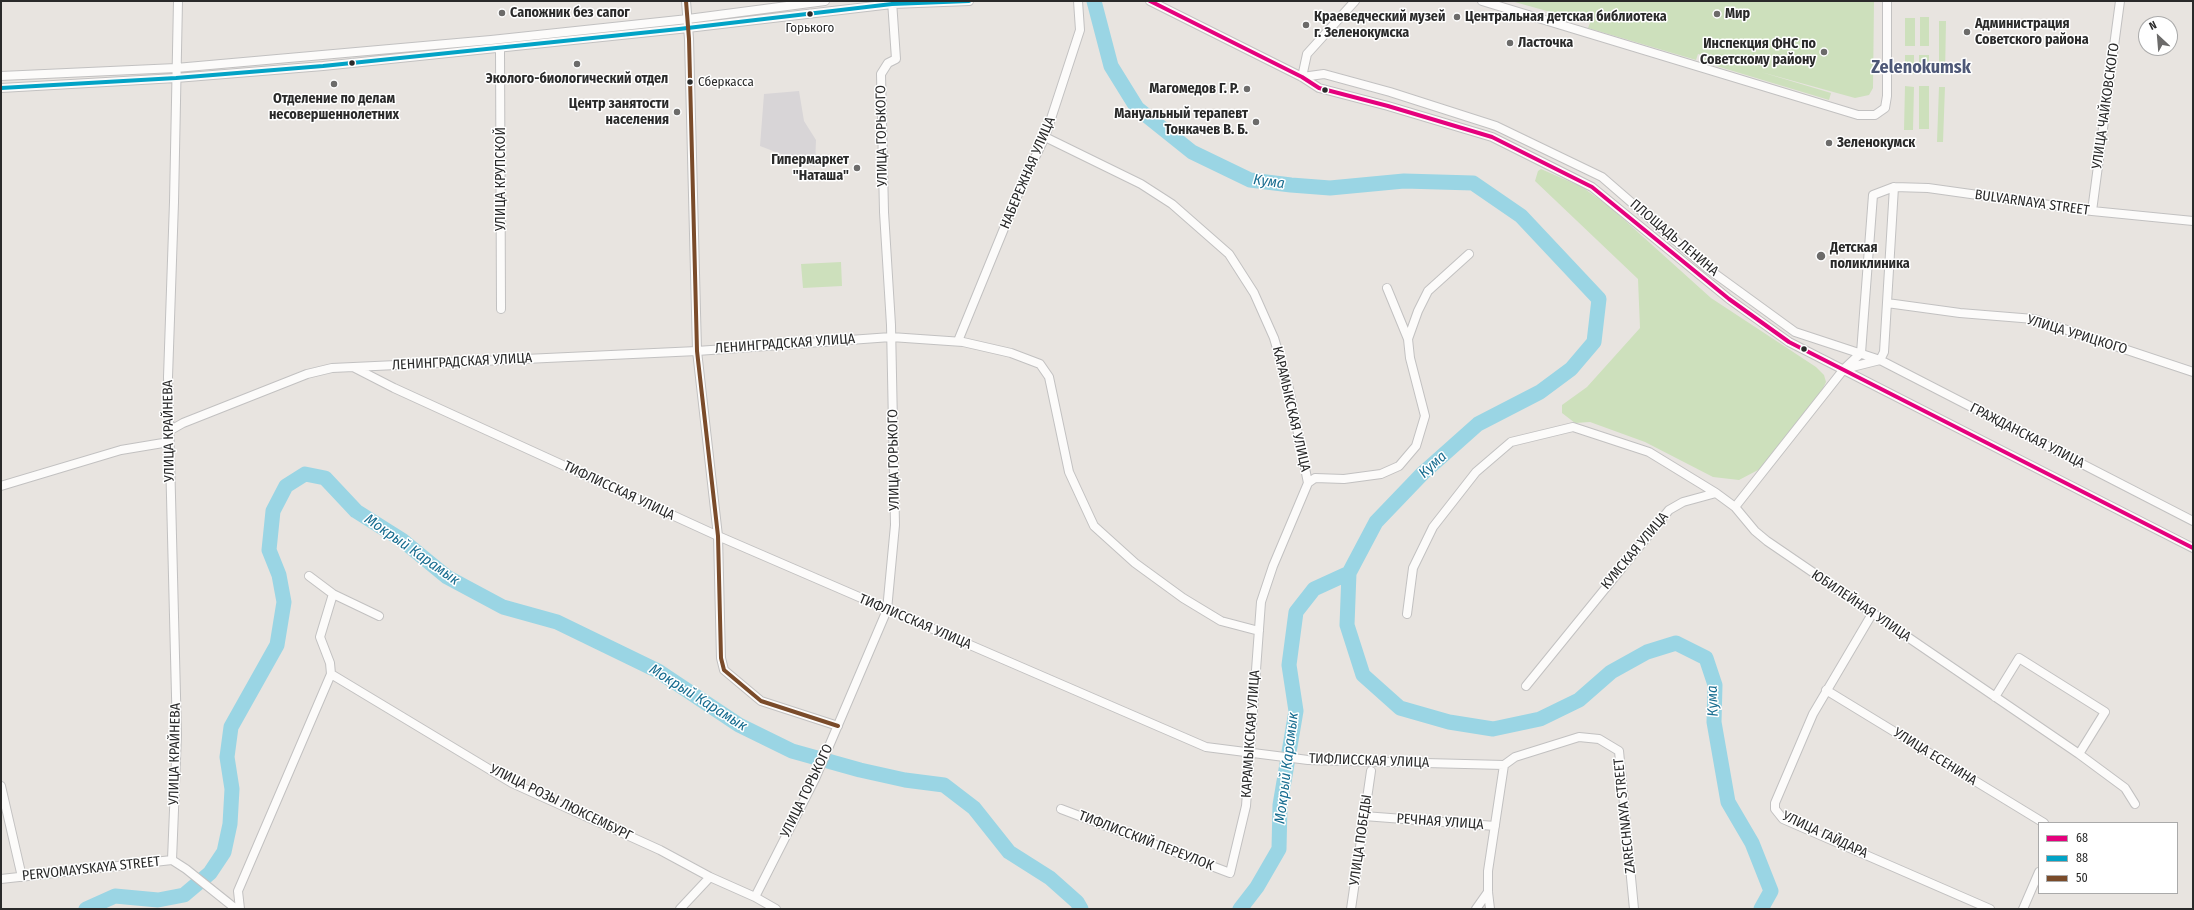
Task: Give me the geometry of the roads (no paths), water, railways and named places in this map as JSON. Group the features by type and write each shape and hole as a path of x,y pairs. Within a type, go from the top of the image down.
{"street":[{"name":"УЛИЦА КРАЙНЕВА","path":"172,860 177,735 166,442 169,431 168,377 174,202 178,1"},
{"path":"686,1 689,28 697,351 718,536 721,658 724,670 761,701 838,726"},
{"path":"1,76 176,68 491,40 688,19 825,1"},
{"path":"1,88 176,78 500,48 689,28 892,2 969,1"},
{"name":"НАБЕРЕЖНАЯ УЛИЦА","path":"958,341 1023,182 1045,137 1080,30 1078,1"},
{"name":"ПЛОЩАДЬ ЛЕНИНА","path":"1150,1 1302,77 1319,88 1388,106 1492,137 1592,187 1729,299 1789,342 1844,369"},
{"path":"1302,77 1307,54 1355,1"},
{"path":"1482,1 1858,116 1875,115 1885,108 1887,96 1887,1"},
{"name":"УЛИЦА ЧАЙКОВСКОГО","path":"2092,211 2120,1"},
{"name":"УЛИЦА ГОРЬКОГО","path":"755,897 815,779 887,610 895,525 891,337 884,212 881,74 888,63 896,59 892,2"},
{"name":"УЛИЦА КРУПСКОЙ","path":"500,48 501,309"},
{"name":"ПЛОЩАДЬ ЛЕНИНА","path":"1302,77 1324,74 1390,92 1496,126 1602,177 1707,268 1795,332 1861,353"},
{"name":"КАРАМЫКСКАЯ УЛИЦА","path":"1045,137 1141,184 1172,204 1229,254 1254,293 1274,338 1289,389 1308,483"},
{"path":"1844,369 1880,360 1884,352 1894,187"},
{"name":"BULVARNAYA STREET","path":"1861,353 1874,195 1894,187 1928,188 2092,211 2193,221"},
{"name":"КАРАМЫКСКАЯ УЛИЦА","path":"1408,339 1428,291 1469,254"},
{"name":"КАРАМЫКСКАЯ УЛИЦА","path":"1230,873 1246,806 1261,602 1273,566 1308,483 1315,478 1344,479 1381,474 1399,466 1416,446 1426,416 1410,358 1408,339 1388,288"},
{"name":"УЛИЦА УРИЦКОГО","path":"1887,303 1960,313 2034,319 2193,372"},
{"name":"ЛЕНИНГРАДСКАЯ УЛИЦА","path":"169,431 181,424 306,374 332,368 697,351 891,337 958,341 1010,353 1040,364 1049,377 1069,472 1094,526 1135,563 1183,598 1222,621 1259,631"},
{"path":"1735,507 1844,369 1861,353"},
{"name":"ГРАЖДАНСКАЯ УЛИЦА","path":"1861,353 1880,360 2193,521"},
{"name":"ТИФЛИССКАЯ УЛИЦА","path":"355,368 394,388 718,536 1206,747 1308,760 1504,765"},
{"name":"ГРАЖДАНСКАЯ УЛИЦА","path":"1844,369 2193,548"},
{"path":"1407,614 1413,568 1433,528 1476,472 1511,442 1573,426 1649,452 1716,493"},
{"path":"1,486 121,450 166,442"},
{"name":"ЮБИЛЕЙНАЯ УЛИЦА","path":"1716,493 1735,507 1755,531 1767,541 2079,754 2125,788 2135,804"},
{"name":"КУМСКАЯ УЛИЦА","path":"1526,686 1669,510 1683,502 1716,493"},
{"path":"309,576 333,594 379,616"},
{"path":"240,909 238,891 331,674 330,663 320,637 333,594"},
{"name":"УЛИЦА ГАЙДАРА","path":"1872,614 1813,714 1775,803 1778,815 1990,909"},
{"path":"1995,697 2019,658 2105,712 2079,754"},
{"name":"УЛИЦА РОЗЫ ЛЮКСЕМБУРГ","path":"331,674 512,783 660,850 710,877 755,897 776,909"},
{"name":"УЛИЦА ЕСЕНИНА","path":"1826,690 2042,822"},
{"name":"ZARECHNAYA STREET","path":"1504,765 1515,757 1579,737 1599,739 1619,751 1634,909"},
{"name":"РЕЧНАЯ УЛИЦА","path":"1490,909 1488,871 1504,765"},
{"name":"УЛИЦА ПОБЕДЫ","path":"1351,909 1371,771"},
{"path":"1,786 22,877"},
{"name":"ТИФЛИССКИЙ ПЕРЕУЛОК","path":"1061,809 1230,873"},
{"name":"РЕЧНАЯ УЛИЦА","path":"1364,816 1495,826"},
{"name":"PERVOMAYSKAYA STREET","path":"1,879 172,860 186,869 215,894 236,909"},
{"path":"2022,909 2038,874"},
{"path":"680,909 710,877"},
{"path":"1476,909 1488,892"}],"waterway":[{"name":"Кума","path":"1094,1 1111,66 1137,108 1192,152 1250,180 1291,185 1330,188 1404,181 1473,183 1521,216 1599,299 1594,342 1571,369 1540,392 1478,424 1423,473 1376,522 1349,573 1347,625 1363,675 1400,708 1449,722 1493,729 1540,719 1579,700 1611,672 1647,652 1676,643 1706,658 1715,685 1714,722 1728,802 1752,843 1771,891 1761,909"},
{"name":"Мокрый Карамык","path":"86,909 115,896 158,900 184,895 210,873 224,852 230,824 232,789 227,757 231,727 277,645 284,602 279,575 269,550 273,511 286,486 305,474 325,478 356,511 402,540 447,577 503,607 557,622 658,671 739,725 792,751 860,770 905,780 944,785 974,808 1009,852 1050,878 1077,902 1081,909"},
{"name":"Мокрый Карамык","path":"1240,909 1257,887 1279,849 1280,805 1296,711 1289,665 1296,612 1314,589 1349,573"}],"place":[{"name":"Сапожник без сапог","path":"502,13"},
{"name":"Горького","path":"810,14"},
{"name":"Мир","path":"1717,14"},
{"name":"Центральная детская библиотека","path":"1457,17"},
{"name":"Краеведческий музей г. Зеленокумска","path":"1306,25"},
{"name":"Администрация Советского района","path":"1967,32"},
{"name":"Ласточка","path":"1510,43"},
{"name":"Инспекция ФНС по Советскому району","path":"1824,52"},
{"name":"Эколого-биологический отдел","path":"577,64"},
{"name":"Сберкасса","path":"690,82"},
{"name":"Отделение по делам несовершеннолетних","path":"334,84"},
{"name":"Магомедов Г. Р.","path":"1247,89"},
{"name":"Центр занятости населения","path":"677,112"},
{"name":"Мануальный терапевт Тонкачев В. Б.","path":"1256,122"},
{"name":"Зеленокумск","path":"1829,143"},
{"name":"Гипермаркет \"Наташа\"","path":"857,168"},
{"name":"Детская поликлиника","path":"1821,256"}],"district":[{"name":"Zelenokumsk","path":"1921,68"}]}
